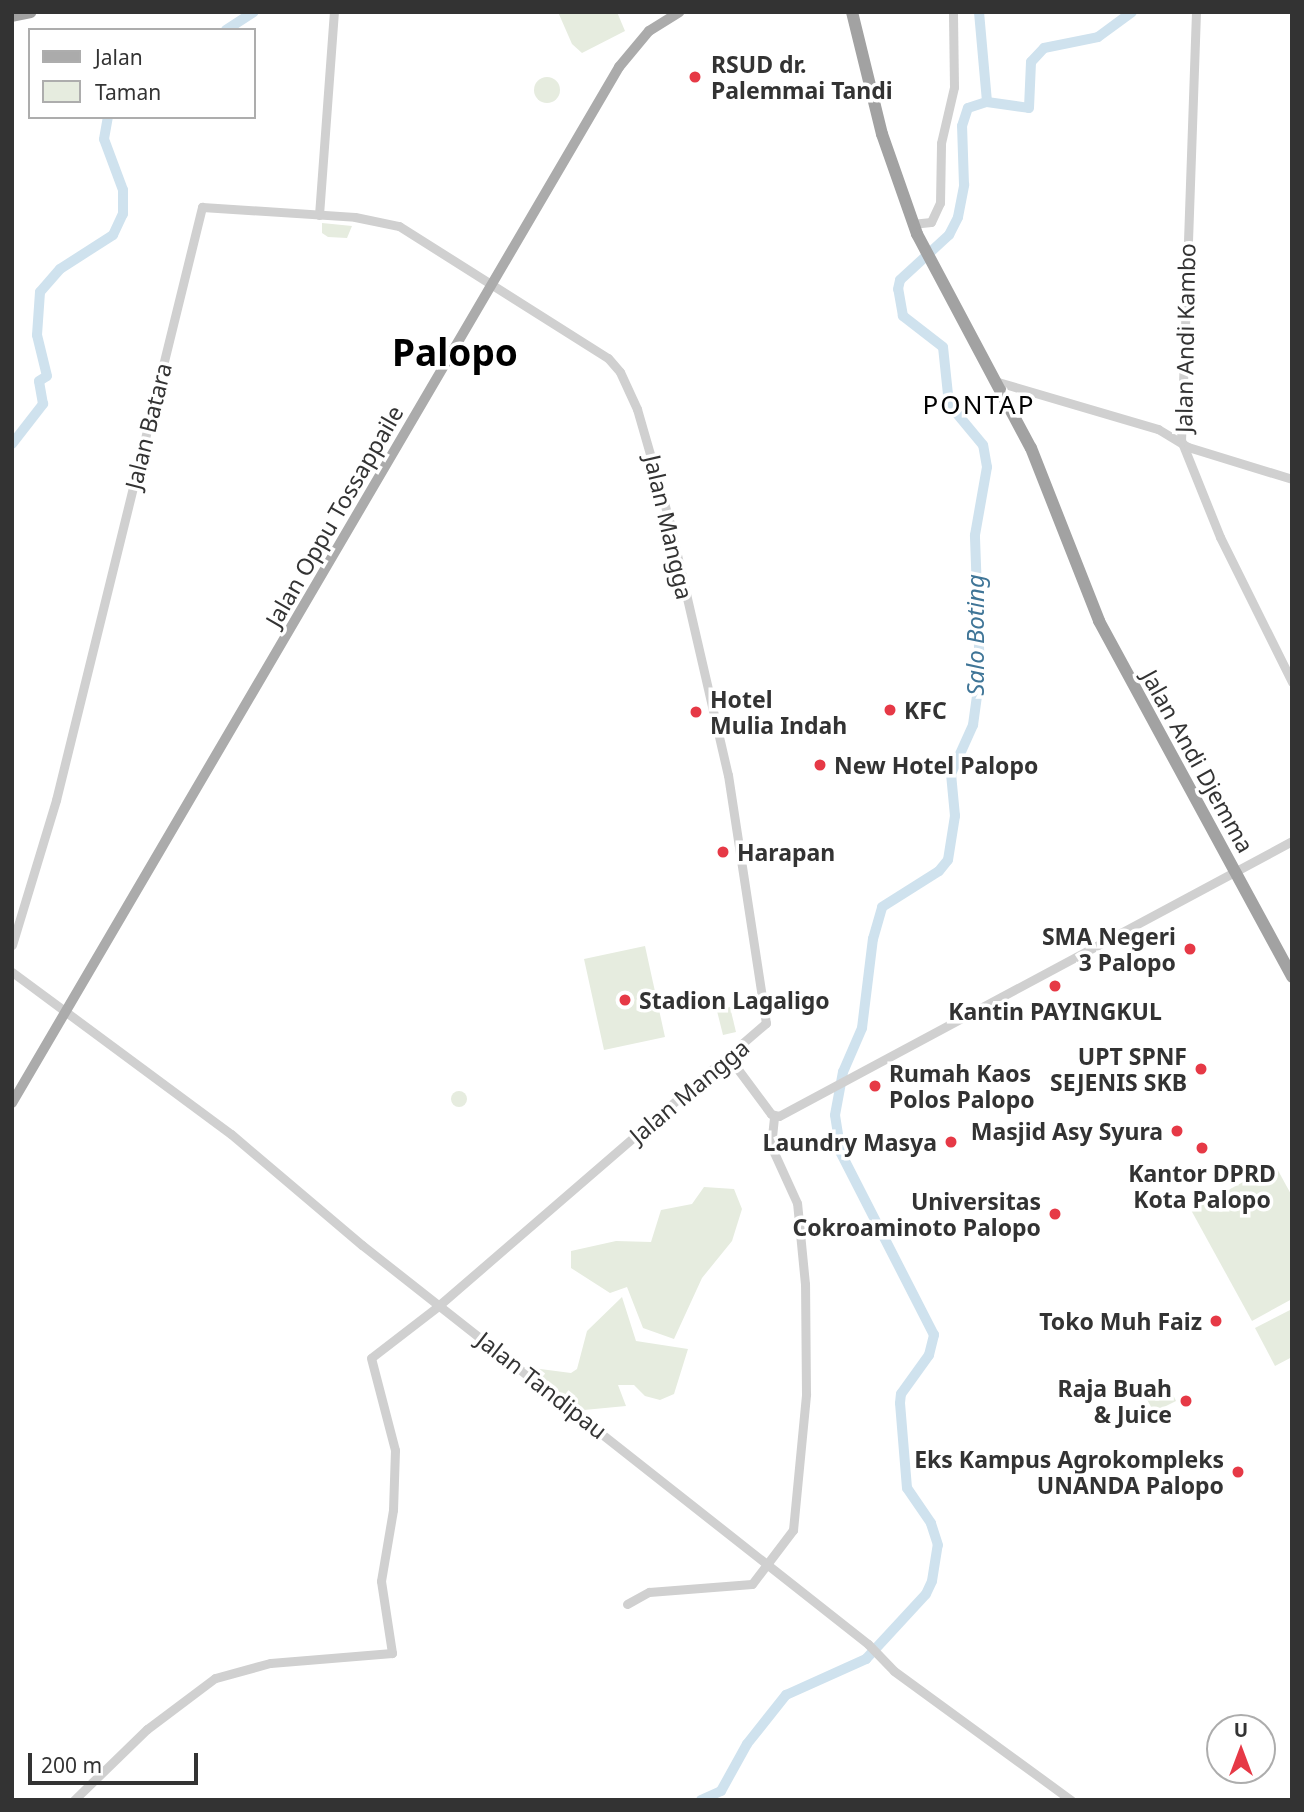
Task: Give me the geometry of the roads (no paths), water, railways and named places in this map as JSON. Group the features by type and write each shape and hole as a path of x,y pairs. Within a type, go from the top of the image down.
{"highway":[{"path":"12,16 31,12"},
{"path":"852,12 882,134 917,236"},
{"name":"Jalan Andi Djemma","path":"917,236 929,263 998,382 1031,448 1094,604 1292,977"},
{"name":"Jalan Andi Djemma","path":"1238,872 1292,965"}],"main road":[{"name":"Jalan Oppu Tossappaile","path":"12,1103 619,67 639,41 679,12"}],"street":[{"path":"319,215 334,12"},
{"path":"917,236 930,222 940,203 941,143 955,75 953,12"},
{"name":"Jalan Andi Kambo","path":"1196,12 1181,440 1220,537 1292,682"},
{"name":"Jalan Batara","path":"12,945 56,800 202,207 319,215 399,226 494,284"},
{"name":"Jalan Mangga","path":"74,1800 147,1729 215,1678 270,1663 392,1653 381,1581 393,1510 395,1450 370,1361 441,1304 729,1056 766,1020 728,775 651,449 620,372 592,346 494,284"},
{"path":"998,382 1181,440 1188,447 1292,479"},
{"path":"774,1117 855,1079 1292,841"},
{"name":"Jalan Tandipau","path":"12,972 231,1134 868,1644 894,1671 1071,1800"},
{"path":"627,1604 649,1592 750,1585 787,1543 793,1527 806,1394 805,1283 794,1197 772,1154 774,1117 729,1056"}],"waterway":[{"path":"229,28 254,12"},
{"name":"Salo Boting","path":"979,12 987,102"},
{"name":"Salo Boting","path":"701,1800 721,1791 747,1744 786,1695 866,1659 926,1594 932,1581 938,1545 931,1523 907,1488 900,1403 901,1394 929,1355 934,1335 841,1153 835,1115 843,1072 862,1028 873,939 882,907 939,871 948,860 955,816 951,774 973,725 980,674 975,535 987,467 983,445 949,404 943,347 903,316 898,289 900,280 949,235 958,217 964,185 962,126 968,108 987,102 1029,108 1031,62 1044,48 1098,37 1132,12"},
{"path":"12,444 43,404 39,381 47,376 37,335 40,292 60,269 113,235 123,214 123,190 104,139 108,119"}],"place":[{"name":"RSUD dr. Palemmai Tandi","path":"695,77"},
{"name":"KFC","path":"890,710"},
{"name":"Hotel Mulia Indah","path":"696,712"},
{"name":"New Hotel Palopo","path":"820,765"},
{"name":"Harapan","path":"723,852"},
{"name":"SMA Negeri 3 Palopo","path":"1190,949"},
{"name":"Kantin PAYINGKUL","path":"1055,986"},
{"name":"Stadion Lagaligo","path":"625,1000"},
{"name":"UPT SPNF SEJENIS SKB","path":"1201,1069"},
{"name":"Rumah Kaos Polos Palopo","path":"875,1086"},
{"name":"Masjid Asy Syura","path":"1177,1131"},
{"name":"Laundry Masya","path":"951,1142"},
{"name":"Kantor DPRD Kota Palopo","path":"1202,1148"},
{"name":"Universitas Cokroaminoto Palopo","path":"1055,1214"},
{"name":"Toko Muh Faiz","path":"1216,1321"},
{"name":"Raja Buah & Juice","path":"1186,1401"},
{"name":"Eks Kampus Agrokompleks UNANDA Palopo","path":"1238,1472"}],"district":[{"name":"Palopo","path":"455,352"},
{"name":"PONTAP","path":"979,405"}]}
